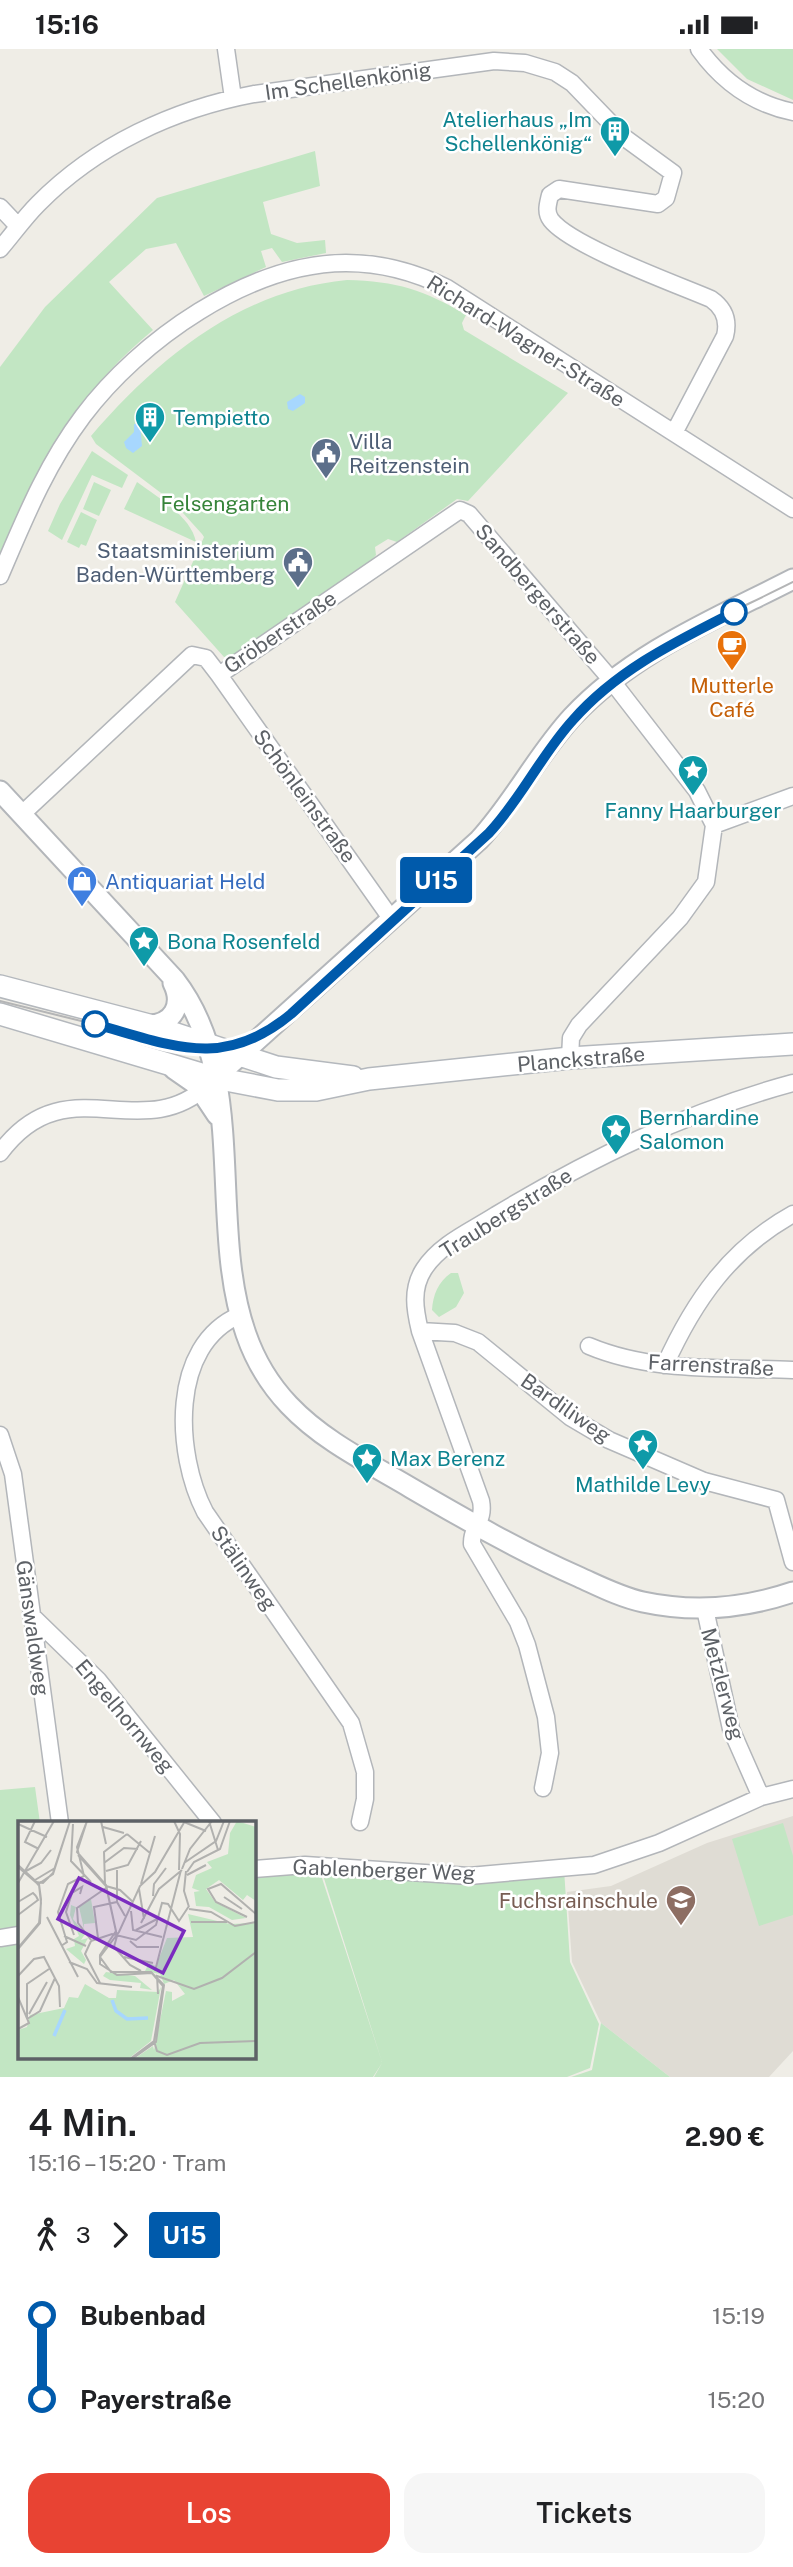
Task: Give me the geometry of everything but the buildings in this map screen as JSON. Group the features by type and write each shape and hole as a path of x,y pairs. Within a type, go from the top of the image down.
{"main road":[{"name":"Planckstraße","path":"0,986 149,1025 276,1067 369,1079"},
{"name":"Planckstraße","path":"0,1014 161,1062 207,1099 262,1089 324,1089 369,1079 570,1058 793,1044"}],"street":[{"path":"226,49 233,98"},
{"path":"699,49 716,71 747,95 793,112"},
{"name":"Im Schellenkönig","path":"0,249 68,176 118,142 172,117 233,98 494,61 535,65 572,83 625,138 671,168 673,177 666,198 657,204 556,190 548,203 549,217 583,243 710,299 725,315 725,336 674,433"},
{"path":"0,207 19,226"},
{"name":"Richard-Wagner-Straße","path":"0,576 52,462 82,417 115,379 158,340 203,310 268,279 314,266 357,264 419,275 447,289 793,509"},
{"name":"Gröberstraße","path":"22,814 192,655 206,658 219,675 460,510"},
{"name":"Sandbergerstraße","path":"460,510 469,514 516,565 610,679 697,791 714,825"},
{"path":"0,1153 15,1133 43,1114 75,1107 150,1111 207,1099 238,1056 492,826 564,726 610,679 652,651 793,579"},
{"name":"Schönleinstraße","path":"219,675 390,917"},
{"path":"0,791 183,991 207,1045 207,1099 240,1315 262,1369 275,1389 308,1423 330,1440 477,1527 639,1602 705,1609 755,1604 793,1592"},
{"path":"570,1058 570,1038 579,1025 680,918 706,882 714,825 793,796"},
{"path":"149,1025 164,1022 177,1007 177,992 166,970"},
{"path":"207,1045 237,1041 276,1022"},
{"name":"Traubergstraße","path":"543,1788 550,1753 542,1702 518,1622 472,1544 472,1535 483,1516 481,1501 420,1331 414,1306 417,1283 425,1267 449,1244 585,1163 641,1135 699,1112 793,1083"},
{"path":"664,1365 685,1320 718,1275 765,1232 793,1215"},
{"name":"Stälinweg","path":"240,1315 215,1329 203,1345 195,1366 183,1425 187,1467 205,1512 351,1723 365,1772 365,1799 360,1822"},
{"name":"Bardiliweg","path":"420,1331 455,1333 478,1342 570,1417 609,1440 704,1481 776,1500 793,1562"},
{"name":"Farrenstraße","path":"589,1346 628,1359 664,1365 793,1370"},
{"name":"Gänswaldweg","path":"0,1435 13,1474 60,1821"},
{"name":"Metzlerweg","path":"705,1609 731,1729 761,1797"},
{"name":"Engelhornweg","path":"31,1615 98,1680 211,1821"},
{"name":"Gablenberger Weg","path":"256,1868 305,1865 470,1876 594,1865 659,1843 761,1797 793,1789"},
{"path":"0,1938 18,1935"}],"shaded area":[{"name":"Fuchsrainschule","path":"793,1816 793,2051 769,2077 670,2077 601,2023 572,1962 567,1892 611,1886 707,1843"}],"green space":[{"path":"717,49 793,49 793,100 747,79"},
{"path":"315,151 320,186 263,202 271,234 297,243 325,240 326,253 282,262 272,248 261,251 266,267 204,296 176,243 146,249 109,282 153,330 126,354 81,405 46,460 0,554 0,367 45,307 157,198"},
{"name":"Felsengarten","path":"347,280 395,285 437,299 466,315 462,323 464,330 568,393 468,501 457,499 397,542 388,539 375,547 376,555 372,560 231,657 224,657 175,602 204,537 173,502 96,444 91,436 144,380 204,333 237,313 272,298 308,286"},
{"path":"92,451 128,475 122,488 92,475 62,540 48,531 60,504"},
{"path":"94,482 111,490 99,516 83,509"},
{"path":"137,482 180,516 193,533 196,542 124,509"},
{"path":"81,512 97,520 86,546 81,544 79,548 67,542"},
{"path":"451,1273 458,1273 464,1293 456,1307 439,1317 432,1310 434,1299 437,1289"},
{"path":"35,1787 40,1821 18,1821 18,1926 0,1930 0,1790"},
{"path":"783,1823 793,1856 793,1915 759,1926 732,1839"},
{"path":"321,1869 564,1869 570,1962 599,2024 590,2068 567,2077 374,2077 382,2063 373,2077 0,2077 0,1947 18,1943 18,2059 256,2059 256,1874 279,1870 321,1875 382,2062"},
{"path":"601,2023 670,2077 571,2077 592,2070"}],"water":[{"path":"300,394 305,397 305,403 293,411 288,409 287,402"},
{"path":"134,424 140,424 142,446 133,453 126,448 124,442 134,432"}],"tram line":[{"path":"0,1001 199,1050 225,1049 251,1041 291,1014 489,833 511,806 550,748 595,697 647,658 675,641 793,582"},
{"name":"U15","path":"95,1024 172,1046 199,1050 231,1048 264,1034 291,1014 398,913 489,833 506,815 532,774 573,719 599,694 625,672 734,612"}],"place":[{"name":"Atelierhaus „Im Schellenkönig“","path":"615,158"},
{"name":"Tempietto","path":"150,444"},
{"name":"Villa Reitzenstein","path":"326,480"},
{"name":"Staatsministerium Baden-Württemberg","path":"298,589"},
{"name":"Mutterle Café","path":"732,672"},
{"name":"Fanny Haarburger","path":"693,797"},
{"name":"Antiquariat Held","path":"82,908"},
{"name":"Bona Rosenfeld","path":"144,968"},
{"name":"Bernhardine Salomon","path":"616,1156"},
{"name":"Mathilde Levy","path":"643,1471"},
{"name":"Max Berenz","path":"367,1485"},
{"name":"Fuchsrainschule","path":"681,1927"}]}
